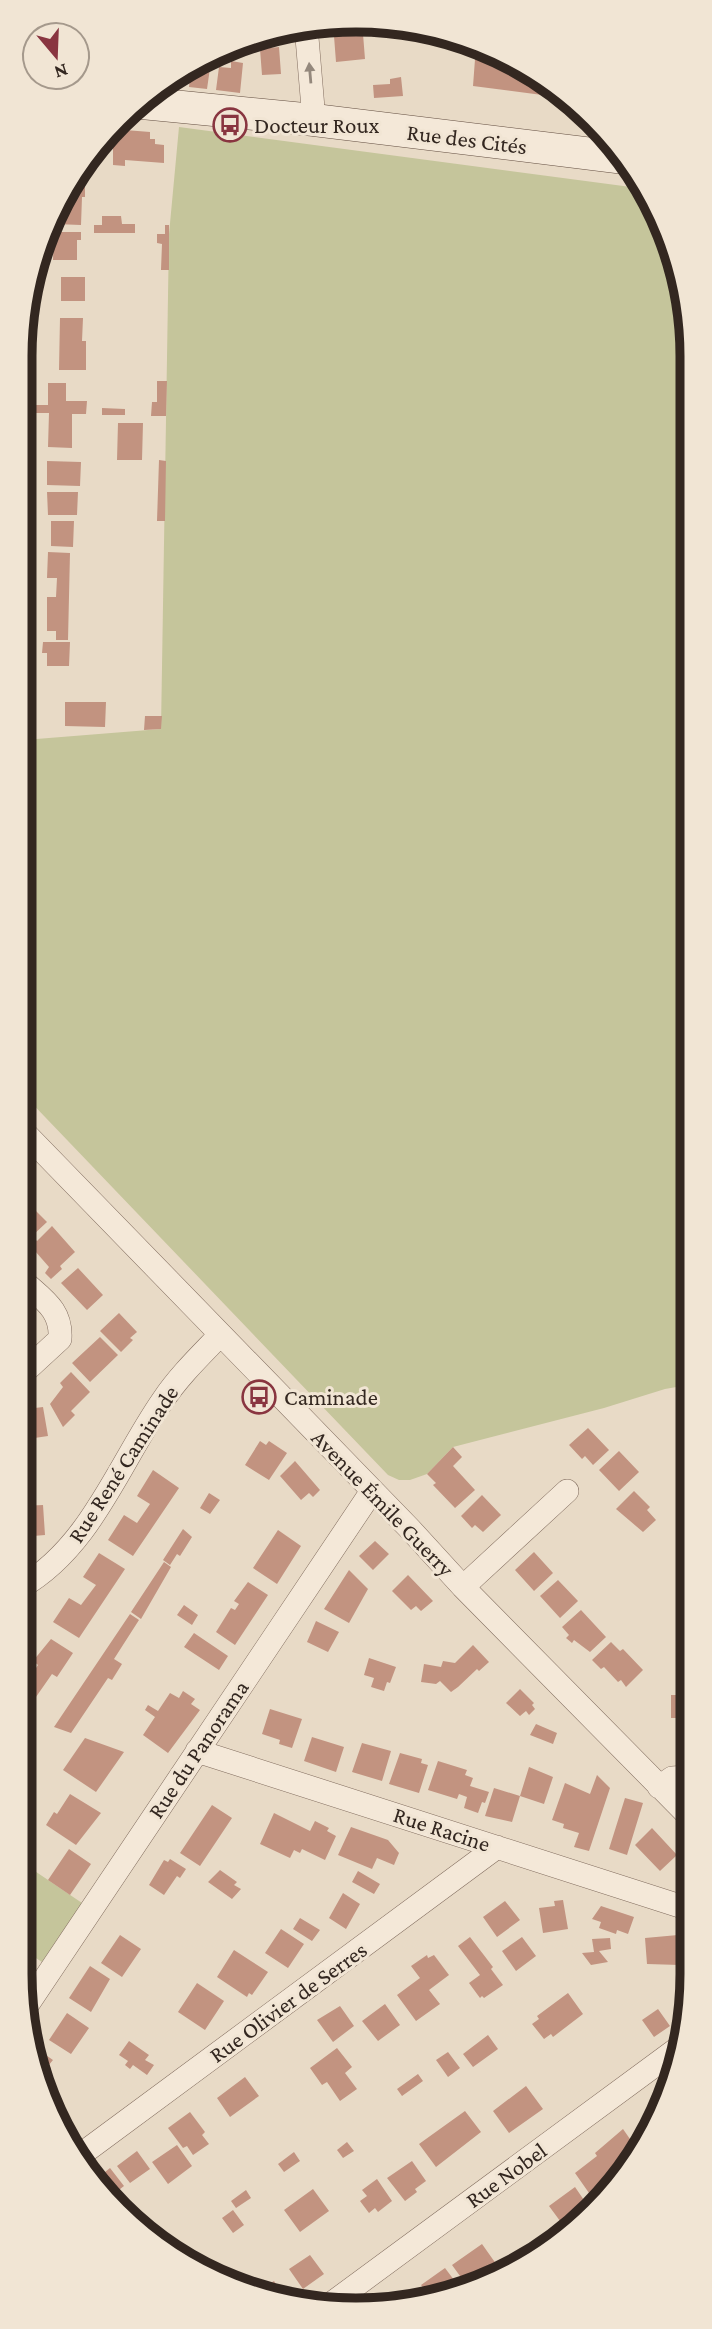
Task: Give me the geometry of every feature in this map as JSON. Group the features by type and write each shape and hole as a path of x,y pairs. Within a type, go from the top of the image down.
{"street":[{"path":"307,35 314,120"},
{"name":"Rue des Cités","path":"152,104 314,120 612,156"},
{"name":"Avenue Émile Guerry","path":"32,1140 410,1528 463,1587 680,1807"},
{"path":"32,1290 57,1314 60,1329 60,1339 32,1365"},
{"name":"Rue René Caminade","path":"32,1580 75,1540 117,1478 162,1401 186,1369 220,1335"},
{"path":"463,1587 567,1490"},
{"name":"Rue du Panorama","path":"32,1998 372,1491"},
{"name":"Rue Racine","path":"197,1751 680,1906"},
{"path":"659,1787 672,1778 680,1777"},
{"name":"Rue Olivier de Serres","path":"85,2152 498,1847"},
{"name":"Rue Nobel","path":"340,2297 670,2054"}],"green space":[{"path":"179,127 633,187 656,232 674,293 680,335 680,1386 453,1447 427,1474 410,1480 399,1480 388,1475 32,1103 32,739 161,729 169,234"},
{"path":"32,1869 82,1903 42,1962 32,1955"}],"building":[{"path":"363,34 365,59 336,62 334,36"},
{"path":"279,47 281,74 262,75 260,49"},
{"path":"475,54 518,75 550,96 473,86"},
{"path":"231,61 243,63 240,93 216,90 219,67 231,68"},
{"path":"210,68 207,89 189,87 190,77"},
{"path":"401,77 403,96 374,98 373,85 390,84 390,79"},
{"path":"125,130 150,132 150,139 155,139 155,144 164,145 164,163 125,160 125,166 113,165 113,141 120,141"},
{"path":"80,186 85,186 85,197 82,197 81,225 60,224"},
{"path":"102,216 121,216 122,224 135,224 135,233 94,233 94,225 102,225"},
{"path":"165,225 169,225 169,270 161,270 162,244 157,243 157,234 165,234"},
{"path":"56,232 81,232 81,240 77,240 77,260 53,260"},
{"path":"61,277 85,277 85,301 61,301"},
{"path":"60,318 83,318 82,341 86,341 86,370 59,370"},
{"path":"157,381 167,381 166,416 151,416 152,402 157,402"},
{"path":"48,383 66,383 66,401 87,401 86,414 72,414 72,448 48,447 49,413 34,413 34,405 48,405"},
{"path":"102,408 125,409 125,415 102,415"},
{"path":"118,423 143,423 142,460 117,460"},
{"path":"159,460 166,461 165,521 157,521"},
{"path":"47,461 81,462 80,486 47,485"},
{"path":"47,492 78,492 77,515 48,515"},
{"path":"51,521 74,521 73,547 51,546"},
{"path":"48,552 70,553 68,640 56,640 56,631 47,631 47,597 56,597 57,578 47,578"},
{"path":"43,642 70,642 69,666 47,666 47,653 42,653"},
{"path":"65,702 106,702 105,727 65,726"},
{"path":"145,716 162,716 161,729 144,730"},
{"path":"32,1207 47,1222 32,1236"},
{"path":"52,1226 75,1252 51,1279 45,1273 49,1267 35,1251 32,1254 32,1236 37,1241"},
{"path":"78,1268 103,1295 87,1310 61,1283"},
{"path":"119,1313 137,1332 121,1352 100,1331"},
{"path":"100,1337 118,1355 90,1382 72,1363"},
{"path":"71,1372 90,1392 71,1411 75,1415 63,1427 50,1404 63,1387 60,1383"},
{"path":"43,1407 48,1436 32,1438 32,1408"},
{"path":"588,1428 609,1450 593,1465 585,1456 582,1459 569,1445"},
{"path":"260,1441 266,1445 269,1441 287,1453 269,1480 245,1465"},
{"path":"678,1446 680,1446 680,1462"},
{"path":"453,1447 462,1457 453,1466 475,1490 455,1508 433,1485 436,1483 427,1474"},
{"path":"619,1451 639,1472 619,1491 599,1470"},
{"path":"295,1461 320,1490 313,1497 309,1493 301,1500 280,1476"},
{"path":"153,1470 179,1488 133,1556 108,1540 124,1515 137,1523 150,1504 137,1496"},
{"path":"677,1477 680,1477 680,1523 676,1523"},
{"path":"634,1491 650,1507 647,1510 656,1520 643,1532 616,1509"},
{"path":"209,1493 220,1500 210,1514 200,1508"},
{"path":"482,1495 501,1515 483,1532 475,1525 472,1528 461,1516"},
{"path":"43,1505 45,1535 32,1536 32,1506"},
{"path":"183,1529 192,1537 180,1556 177,1554 170,1565 163,1560"},
{"path":"278,1530 301,1546 277,1584 253,1568"},
{"path":"375,1541 389,1554 373,1570 359,1556"},
{"path":"534,1552 553,1573 534,1591 515,1570"},
{"path":"99,1553 125,1569 79,1638 53,1622 69,1598 81,1605 96,1585 83,1577"},
{"path":"164,1562 171,1567 141,1619 131,1612"},
{"path":"349,1570 368,1589 349,1623 324,1609"},
{"path":"408,1575 433,1601 421,1611 416,1606 411,1610 392,1591"},
{"path":"558,1580 578,1601 560,1618 540,1596"},
{"path":"248,1582 268,1595 235,1645 216,1632 231,1608 235,1610 239,1604 234,1601"},
{"path":"184,1605 198,1615 192,1625 177,1615"},
{"path":"581,1610 606,1637 590,1652 574,1640 572,1643 566,1638 569,1635 562,1627"},
{"path":"130,1614 139,1620 114,1659 122,1664 112,1680 108,1678 71,1733 54,1727"},
{"path":"316,1621 339,1632 328,1652 307,1642"},
{"path":"194,1633 228,1656 219,1670 184,1647"},
{"path":"51,1639 73,1653 57,1677 52,1674 32,1703 32,1674 38,1665 33,1661"},
{"path":"611,1642 620,1651 623,1649 643,1670 626,1687 621,1680 618,1682 604,1667 601,1669 592,1660"},
{"path":"473,1645 489,1662 451,1692 440,1681 436,1684 421,1682 424,1664 441,1667 443,1661 455,1663"},
{"path":"369,1658 396,1667 384,1691 371,1687 374,1678 364,1675"},
{"path":"520,1689 534,1703 532,1705 535,1709 529,1715 526,1711 520,1716 506,1703"},
{"path":"183,1691 195,1699 191,1704 200,1710 168,1753 143,1735 155,1717 145,1710 148,1705 158,1711 170,1693 179,1698"},
{"path":"671,1695 679,1695 679,1718 671,1718"},
{"path":"270,1709 302,1719 292,1748 279,1744 280,1740 262,1734"},
{"path":"536,1724 557,1733 553,1744 530,1735"},
{"path":"312,1737 344,1747 336,1772 304,1761"},
{"path":"85,1738 124,1752 96,1792 63,1770"},
{"path":"362,1743 391,1751 382,1781 352,1772"},
{"path":"400,1753 422,1759 421,1763 428,1765 419,1793 389,1784"},
{"path":"438,1761 467,1770 465,1775 473,1778 470,1786 489,1792 478,1813 464,1808 467,1797 459,1794 457,1799 428,1790"},
{"path":"529,1767 553,1777 544,1804 520,1796"},
{"path":"597,1775 610,1788 589,1851 574,1847 579,1833 563,1828 564,1824 552,1820 565,1783 590,1794"},
{"path":"494,1788 520,1796 512,1822 485,1816"},
{"path":"70,1794 101,1813 76,1845 46,1825"},
{"path":"625,1798 643,1803 627,1855 609,1849"},
{"path":"212,1805 232,1818 200,1866 180,1853"},
{"path":"274,1813 310,1831 315,1821 329,1828 327,1831 336,1836 325,1860 302,1849 300,1853 294,1850 290,1858 260,1844"},
{"path":"351,1827 388,1840 399,1853 394,1865 377,1858 372,1869 338,1855"},
{"path":"652,1828 677,1855 660,1871 635,1845"},
{"path":"69,1849 91,1864 70,1895 48,1880"},
{"path":"170,1859 186,1869 180,1878 177,1876 164,1895 149,1885 164,1860 168,1862"},
{"path":"220,1870 237,1882 234,1885 241,1889 232,1899 208,1882"},
{"path":"358,1871 380,1884 374,1894 352,1882"},
{"path":"343,1893 360,1904 346,1929 329,1918"},
{"path":"563,1900 568,1929 543,1933 539,1908 555,1906 554,1901"},
{"path":"505,1901 520,1920 497,1937 483,1917"},
{"path":"601,1906 634,1917 628,1934 617,1930 616,1934 599,1928 601,1922 592,1919"},
{"path":"300,1918 320,1930 312,1941 293,1929"},
{"path":"281,1929 304,1944 288,1968 265,1953"},
{"path":"120,1935 141,1949 122,1977 101,1963"},
{"path":"678,1935 680,1965 647,1964 645,1938"},
{"path":"470,1937 503,1985 484,1998 480,1998 469,1983 480,1975 458,1946"},
{"path":"522,1937 536,1956 516,1971 502,1951"},
{"path":"610,1938 611,1949 599,1951 608,1962 591,1965 582,1953 594,1952 592,1939"},
{"path":"234,1950 268,1972 252,1995 249,1993 247,1997 217,1977"},
{"path":"427,1955 428,1958 434,1955 449,1975 429,1990 440,2004 416,2021 397,1995 420,1978 411,1966"},
{"path":"90,1966 110,1979 91,2012 69,1998"},
{"path":"197,1983 224,2001 205,2030 178,2012"},
{"path":"568,1993 583,2014 553,2037 551,2034 544,2039 532,2024 539,2019 537,2016"},
{"path":"385,2004 400,2025 378,2041 362,2021"},
{"path":"340,2006 354,2026 333,2042 317,2020"},
{"path":"658,2009 670,2026 654,2037 642,2020"},
{"path":"67,2013 89,2028 71,2054 49,2040"},
{"path":"488,2035 498,2049 473,2067 463,2054"},
{"path":"129,2041 149,2055 145,2060 154,2065 147,2075 133,2065 130,2069 125,2065 128,2061 119,2055"},
{"path":"337,2048 352,2067 345,2073 357,2089 340,2101 327,2082 322,2085 310,2068"},
{"path":"42,2052 53,2060 48,2066 51,2068 48,2073"},
{"path":"448,2052 460,2068 448,2077 436,2060"},
{"path":"418,2074 423,2081 402,2096 397,2089"},
{"path":"245,2077 259,2096 230,2117 217,2098"},
{"path":"526,2086 543,2109 509,2133 493,2111"},
{"path":"465,2111 481,2132 436,2167 419,2144"},
{"path":"190,2112 205,2132 202,2135 209,2144 193,2155 187,2146 183,2148 168,2128"},
{"path":"623,2129 632,2143 606,2179 589,2193 575,2173 597,2156 595,2153"},
{"path":"347,2142 354,2151 343,2158 337,2150"},
{"path":"177,2145 192,2166 168,2184 152,2162"},
{"path":"137,2151 150,2169 130,2183 117,2166"},
{"path":"294,2152 300,2161 284,2172 278,2164"},
{"path":"412,2161 426,2181 405,2201 387,2178"},
{"path":"110,2168 124,2186 117,2192 102,2175"},
{"path":"377,2179 392,2201 378,2212 375,2208 369,2213 360,2201 367,2196 362,2190"},
{"path":"575,2187 585,2202 562,2224 549,2206"},
{"path":"313,2189 329,2211 300,2232 284,2210"},
{"path":"246,2190 251,2198 236,2208 231,2201"},
{"path":"233,2210 244,2225 233,2233 222,2218"},
{"path":"482,2244 497,2265 462,2279 452,2265"},
{"path":"310,2255 324,2274 303,2289 289,2269"},
{"path":"445,2268 455,2281 425,2290 421,2285"}],"place":[{"name":"Docteur Roux","path":"230,125"},
{"name":"Caminade","path":"259,1397"}]}
